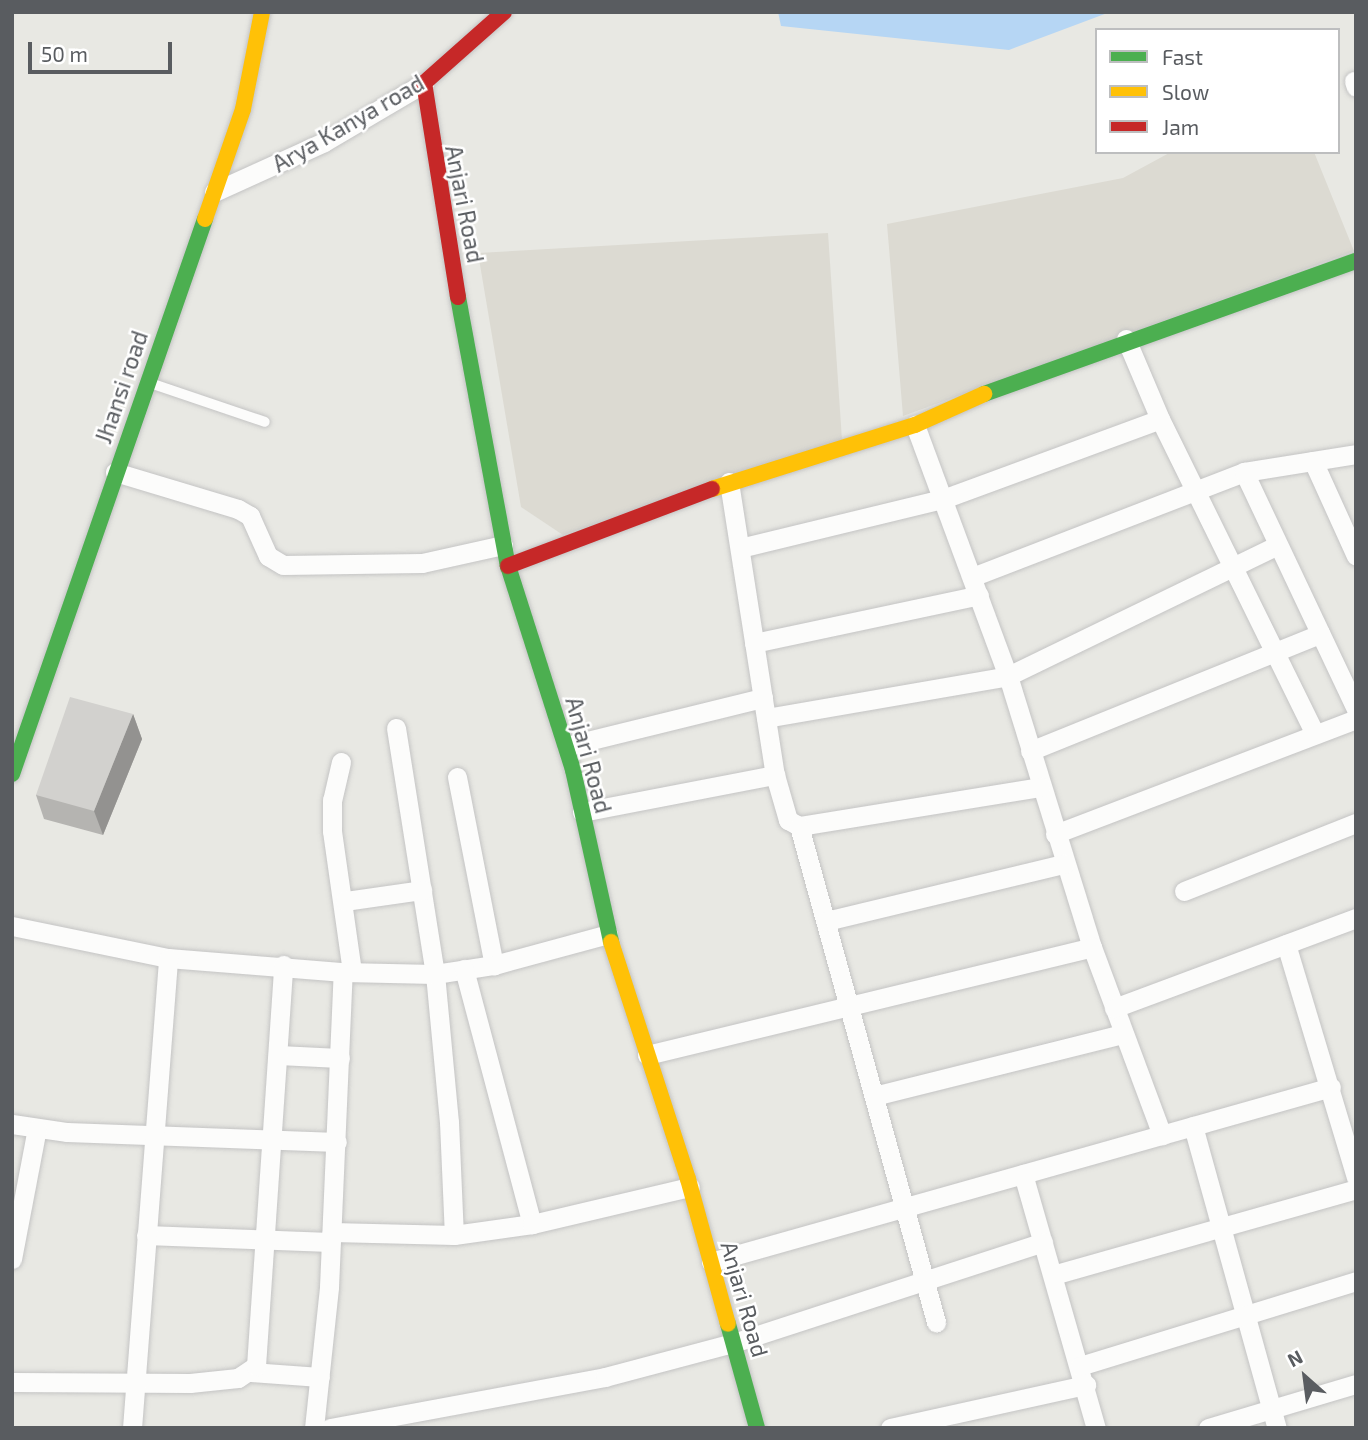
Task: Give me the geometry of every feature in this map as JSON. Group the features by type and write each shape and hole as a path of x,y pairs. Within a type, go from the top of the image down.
{"street":[{"name":"Jhansi road","path":"12,774 243,109 262,12"},
{"name":"Arya Kanya road","path":"214,192 324,142 424,83 504,12"},
{"name":"Anjari Road","path":"424,83 426,122 508,566 567,746 608,934 690,1187 757,1428"},
{"path":"508,566 729,482 915,425 1014,380 1356,261"},
{"path":"1126,339 1160,419 1197,488 1273,653 1315,734"},
{"path":"740,548 943,499 1160,419"},
{"path":"915,425 1008,676 1064,864 1123,1034 1162,1135"},
{"path":"754,643 976,586 1197,488 1244,472 1356,454"},
{"path":"1313,461 1356,556"},
{"path":"115,472 238,509 250,516 268,556 283,565 422,563 503,545"},
{"path":"1244,472 1356,709"},
{"path":"729,482 782,809 799,826 936,1322"},
{"path":"567,746 764,708 1008,676 1233,563 1278,545"},
{"path":"1030,751 1320,634"},
{"path":"1055,834 1356,719"},
{"path":"396,728 435,974 449,1122 454,1235"},
{"path":"314,1428 331,1232 340,1058 348,972 345,901 332,831 332,800 341,762"},
{"path":"582,812 775,775"},
{"path":"457,777 494,965"},
{"path":"799,826 1041,787"},
{"path":"1184,891 1356,823"},
{"path":"826,922 1064,864"},
{"path":"345,901 422,890"},
{"path":"1114,1008 1356,918"},
{"path":"12,926 168,958 348,972 435,974 494,965 608,934"},
{"path":"1286,944 1331,1087 1356,1178"},
{"path":"647,1055 1092,947"},
{"path":"132,1428 168,958"},
{"path":"251,1372 259,1356 283,965"},
{"path":"464,969 532,1224"},
{"path":"874,1096 1123,1034"},
{"path":"278,1055 340,1058"},
{"path":"711,1262 1331,1087"},
{"path":"12,1124 37,1128 337,1142"},
{"path":"1194,1126 1219,1226 1274,1419"},
{"path":"12,1259 37,1128"},
{"path":"1023,1174 1086,1385 1096,1428"},
{"path":"331,1232 454,1235 532,1224 690,1187"},
{"path":"1053,1275 1356,1189"},
{"path":"146,1235 330,1242 331,1232"},
{"path":"330,1428 605,1377 733,1343 1044,1242"},
{"path":"1080,1366 1244,1313 1356,1281"},
{"path":"12,1382 135,1386 238,1378 251,1372 320,1377"},
{"path":"1208,1428 1274,1419 1356,1384"},
{"path":"890,1428 1086,1385"}],"lane":[{"path":"146,382 265,422"}],"shaded area":[{"path":"1167,154 1315,154 1354,251 903,416 887,224 1123,178"},
{"path":"828,233 842,440 563,535 521,507 478,253"}],"water":[{"path":"778,12 1110,12 1009,50 781,26"}],"building":[{"path":"70,697 133,714 94,811 36,795"}],"traffic: fast":[{"path":"12,774 205,219"},
{"path":"984,394 1356,261"},
{"path":"458,297 508,566 573,770 611,942"},
{"path":"728,1324 757,1428"}],"traffic: slow":[{"path":"205,219 243,109 262,12"},
{"path":"712,489 915,425 984,394"},
{"path":"611,942 688,1179 728,1324"}],"traffic: jam":[{"path":"458,297 424,83 504,12"},
{"path":"508,566 712,489"}]}
